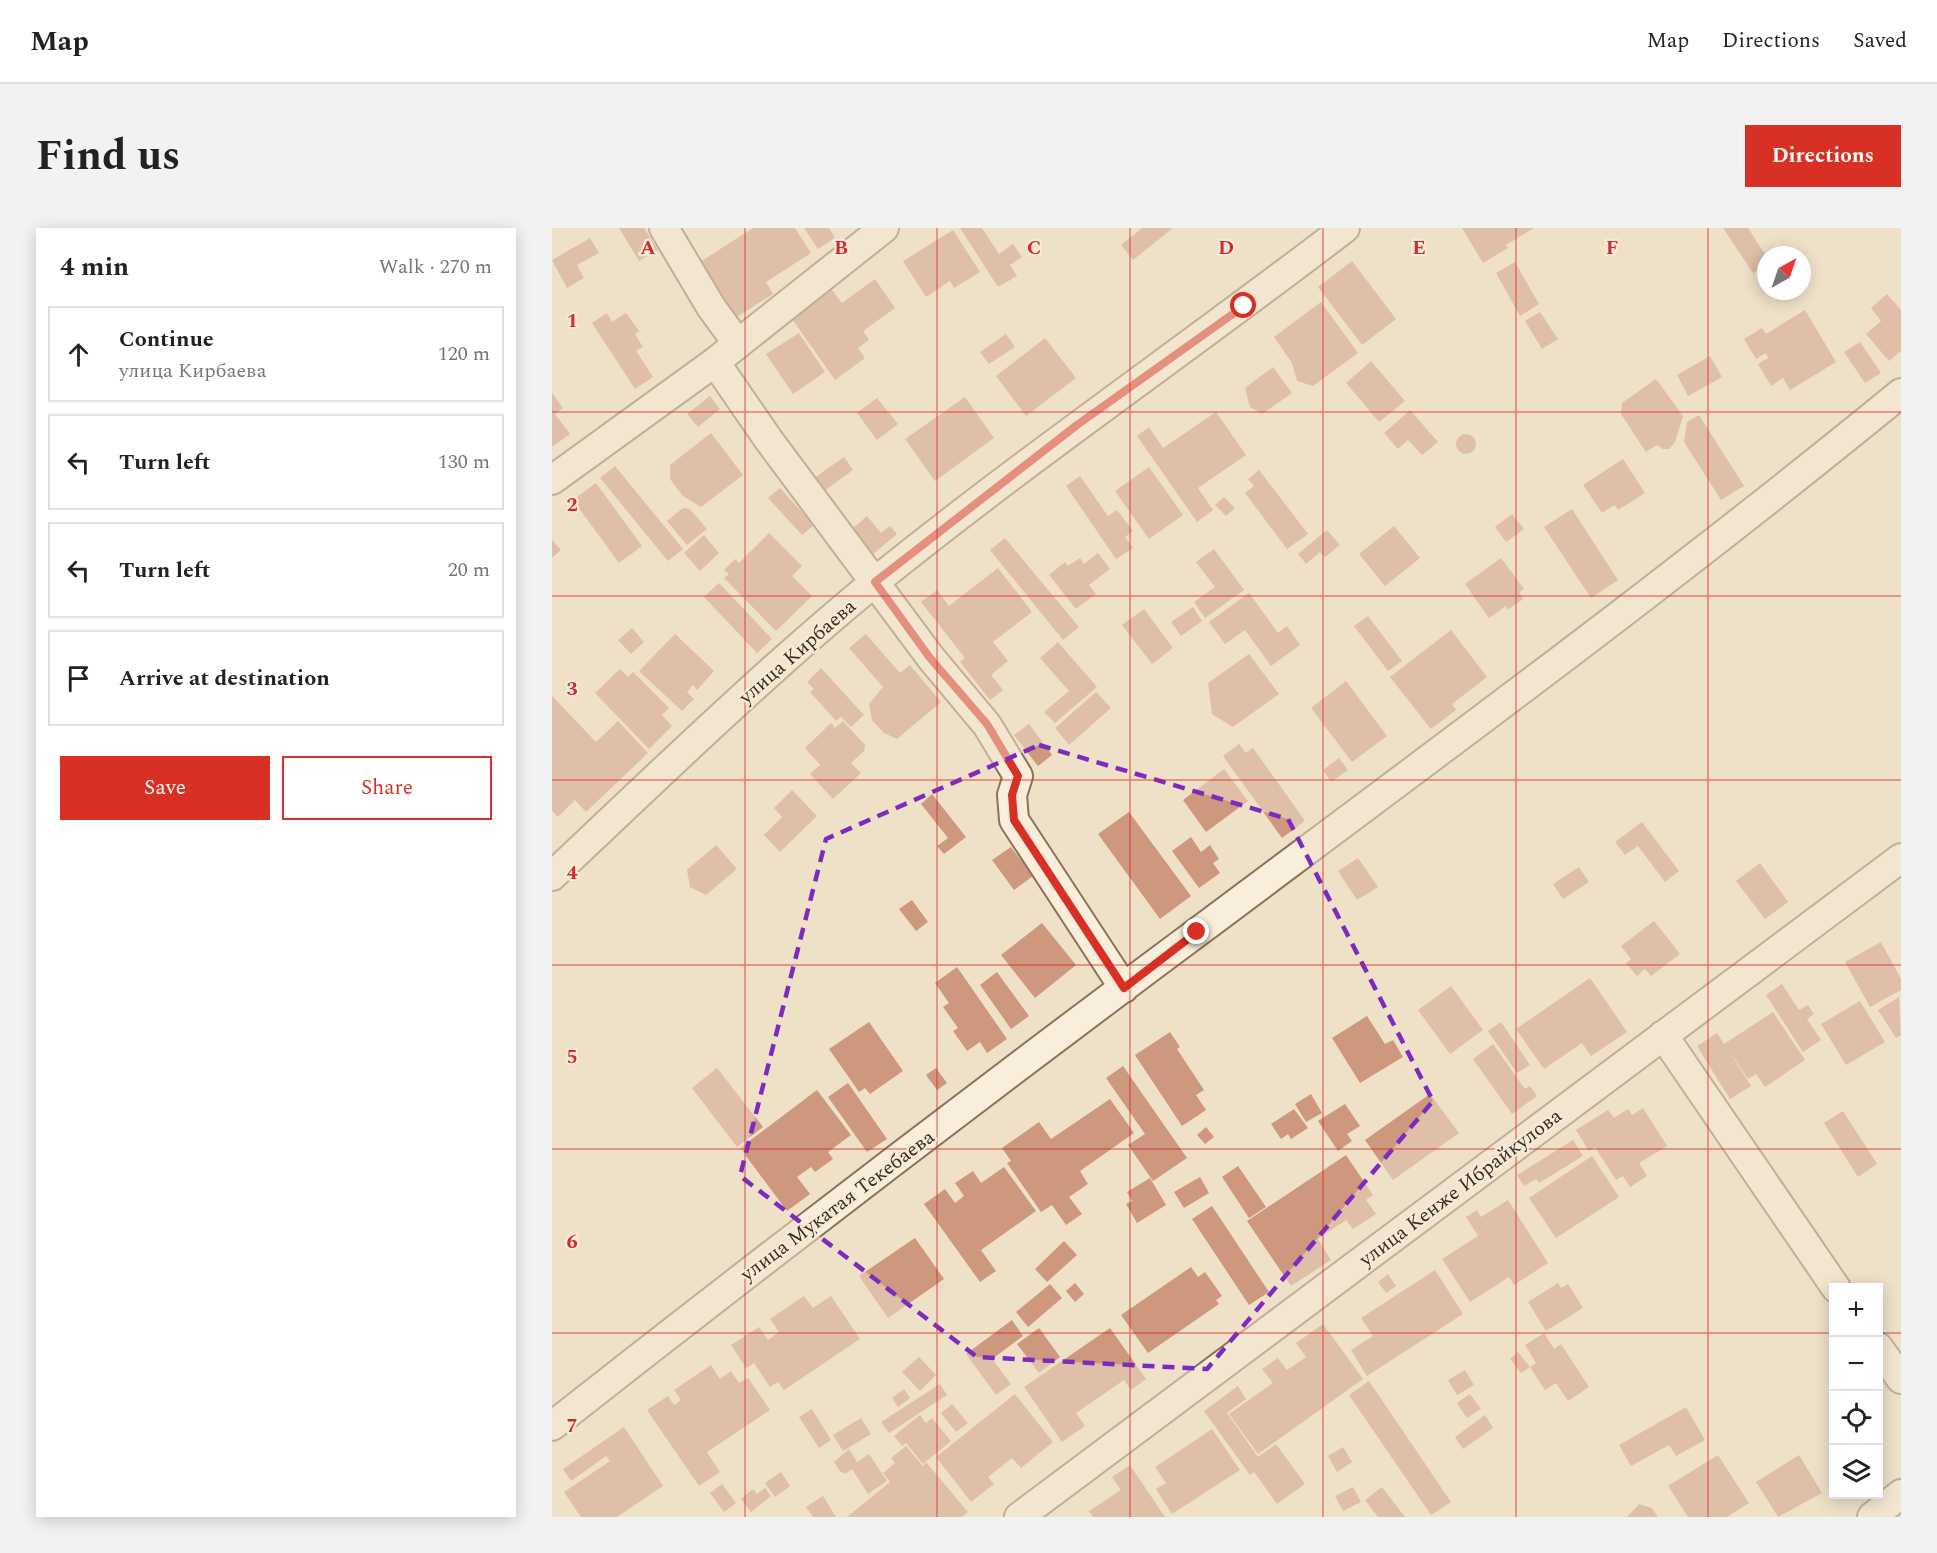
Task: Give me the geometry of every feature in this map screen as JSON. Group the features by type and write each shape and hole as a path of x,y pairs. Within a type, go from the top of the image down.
{"street":[{"path":"664,228 711,307 738,344"},
{"path":"552,480 715,362 884,228"},
{"name":"улица Кирбаева","path":"552,876 704,732 875,582 1077,425 1244,306 1345,228"},
{"path":"715,362 768,439 930,658 987,724 1018,776 1012,795 1014,820 1124,988"},
{"name":"улица Мукатая Текебаева","path":"552,1426 768,1256 1753,514 1901,393"},
{"name":"улица Кенже Ибрайкулова","path":"1019,1517 1901,858"},
{"path":"1664,1035 1833,1283"},
{"path":"1883,1354 1901,1379"},
{"path":"1872,1517 1901,1494"}],"highlighted area":[{"path":"1039,745 1288,819 1433,1101 1207,1369 977,1357 740,1176 826,839"}],"building":[{"path":"619,228 644,228 658,250 639,261"},
{"path":"753,228 795,228 811,253 766,282 773,294 735,318 700,262"},
{"path":"804,228 829,228 835,238 818,249"},
{"path":"960,228 982,228 999,254 1013,244 1022,257 1010,265 1017,276 998,287"},
{"path":"1142,228 1173,228 1133,260 1121,245"},
{"path":"1462,228 1534,228 1506,245 1508,248 1483,263"},
{"path":"1723,228 1748,228 1760,246 1757,246 1757,270 1753,273"},
{"path":"953,230 980,272 954,288 950,281 926,297 903,261"},
{"path":"590,238 599,253 577,265 584,278 567,288 552,260"},
{"path":"1352,261 1396,319 1362,345 1318,287"},
{"path":"1515,262 1539,304 1520,316 1496,273"},
{"path":"875,279 895,308 863,331 869,340 858,348 865,358 835,380 792,319 832,290 842,303"},
{"path":"1887,294 1901,310 1901,351 1889,361 1866,334 1881,321 1871,308"},
{"path":"1321,302 1358,353 1313,386 1297,381 1292,363 1274,337"},
{"path":"1805,310 1836,362 1790,390 1783,378 1771,386 1758,364 1768,358 1766,353 1756,359 1744,339 1762,328 1766,334"},
{"path":"1540,312 1558,339 1542,349 1525,321"},
{"path":"607,313 612,322 626,313 639,331 635,334 643,347 636,351 653,377 635,389 592,323"},
{"path":"799,333 825,372 793,394 766,354"},
{"path":"1006,334 1015,347 989,364 980,352"},
{"path":"1045,338 1076,378 1026,416 996,376"},
{"path":"1860,342 1881,373 1865,383 1844,352"},
{"path":"1710,356 1722,377 1688,396 1677,375"},
{"path":"1371,361 1405,401 1379,422 1346,383"},
{"path":"1273,367 1292,393 1262,414 1250,407 1245,388"},
{"path":"1656,379 1683,416 1675,442 1669,449 1663,449 1657,445 1646,452 1621,414 1622,403"},
{"path":"552,393 563,408 555,414 570,434 552,447"},
{"path":"710,396 720,409 698,427 687,414"},
{"path":"965,397 994,438 935,481 905,439"},
{"path":"877,398 898,424 877,440 857,413"},
{"path":"1410,410 1438,442 1422,455 1408,440 1398,449 1384,433"},
{"path":"1216,412 1246,455 1198,488 1213,510 1197,522 1137,436 1149,427 1163,448"},
{"path":"1699,415 1744,486 1721,500 1684,442 1687,422"},
{"path":"711,433 743,475 701,507 683,496 670,479 670,465"},
{"path":"1466,434 1473,437 1476,444 1473,451 1466,454 1459,451 1456,444 1459,437"},
{"path":"844,457 853,470 824,491 814,478"},
{"path":"1623,459 1645,493 1618,510 1615,505 1602,513 1583,485"},
{"path":"615,466 683,549 668,561 600,478"},
{"path":"1149,467 1183,515 1149,539 1115,491"},
{"path":"1259,470 1308,534 1287,549 1245,493 1254,486 1248,479"},
{"path":"1080,476 1108,516 1117,510 1133,531 1125,537 1133,548 1116,559 1066,486"},
{"path":"596,483 642,546 619,563 573,500"},
{"path":"780,488 814,525 802,535 768,498"},
{"path":"1224,497 1235,508 1226,516 1215,505"},
{"path":"683,508 690,509 707,529 687,545 667,521"},
{"path":"1572,509 1618,580 1591,598 1544,527"},
{"path":"1512,514 1524,529 1506,542 1495,527"},
{"path":"867,516 881,533 890,526 897,534 873,554 852,529"},
{"path":"1394,526 1420,558 1385,586 1359,554"},
{"path":"1327,530 1340,545 1325,557 1320,552 1306,564 1298,554"},
{"path":"769,533 802,566 792,576 812,596 776,631 724,578 729,574 724,570 735,559 739,563"},
{"path":"704,535 719,553 700,571 684,553"},
{"path":"1005,538 1079,627 1063,640 990,550"},
{"path":"552,540 561,550 552,558"},
{"path":"1214,549 1244,590 1205,618 1194,602 1215,587 1196,562"},
{"path":"1098,553 1110,569 1089,585 1096,594 1076,609 1049,575 1065,562 1068,566 1080,558 1084,564"},
{"path":"1501,558 1524,589 1519,592 1523,599 1508,610 1506,606 1489,618 1465,584"},
{"path":"998,568 1032,612 993,642 1008,661 991,675 1003,690 990,700 960,662 965,658 921,602 937,590 949,606"},
{"path":"719,583 772,639 757,653 704,597"},
{"path":"1249,593 1278,633 1287,626 1300,645 1271,666 1245,630 1225,644 1209,622"},
{"path":"1193,607 1202,621 1181,636 1171,622"},
{"path":"1144,609 1173,648 1152,664 1122,625"},
{"path":"1368,616 1402,661 1388,671 1354,626"},
{"path":"632,628 644,642 631,654 618,640"},
{"path":"1451,630 1487,677 1452,704 1456,710 1431,729 1390,677"},
{"path":"675,634 714,671 697,690 693,685 687,692 694,699 682,711 639,671"},
{"path":"866,634 900,673 910,665 941,702 897,739 884,733 872,720 869,704 883,687 849,648"},
{"path":"1058,642 1097,687 1055,723 1044,712 1069,691 1040,658"},
{"path":"1249,654 1279,694 1233,727 1212,714 1208,683"},
{"path":"821,668 864,715 851,727 841,717 836,721 810,692 814,689 807,682"},
{"path":"620,669 628,677 633,672 669,708 662,715 672,726 649,749 595,693"},
{"path":"1346,681 1387,736 1352,762 1311,708"},
{"path":"1096,692 1111,708 1069,745 1055,728"},
{"path":"552,696 596,742 618,721 648,753 586,812 575,800 558,817 552,811"},
{"path":"843,721 865,745 864,751 851,763 861,773 833,799 810,774 820,765 805,748 831,723 835,728"},
{"path":"1029,724 1052,755 1038,766 1014,735"},
{"path":"1239,744 1246,753 1253,748 1305,821 1282,838 1223,756"},
{"path":"1339,758 1348,770 1331,782 1323,770"},
{"path":"1224,769 1248,801 1206,832 1183,800"},
{"path":"792,790 817,816 780,852 764,835 782,817 774,808"},
{"path":"932,794 966,837 944,854 937,846 948,838 921,804"},
{"path":"1129,812 1191,896 1160,919 1098,834"},
{"path":"1642,822 1679,871 1665,882 1638,846 1625,855 1615,842"},
{"path":"1191,837 1201,852 1210,845 1219,859 1213,863 1220,873 1199,888 1172,851"},
{"path":"716,845 737,869 706,895 690,887 687,870"},
{"path":"1011,847 1033,876 1014,890 992,860"},
{"path":"1358,858 1378,887 1357,900 1338,871"},
{"path":"1760,863 1788,902 1765,919 1736,881"},
{"path":"1579,867 1589,882 1563,899 1553,884"},
{"path":"912,900 928,922 916,931 899,909"},
{"path":"1654,921 1680,954 1651,976 1645,969 1637,976 1626,963 1631,959 1621,946"},
{"path":"1042,923 1076,965 1035,998 1001,955"},
{"path":"1881,942 1901,979 1901,990 1870,1007 1845,962"},
{"path":"957,967 1007,1039 987,1053 980,1042 967,1051 953,1031 958,1028 943,1007 949,1003 935,983"},
{"path":"997,972 1029,1016 1011,1029 980,985"},
{"path":"1590,978 1627,1032 1591,1056 1582,1043 1544,1069 1516,1029"},
{"path":"1782,984 1799,1010 1808,1005 1814,1014 1807,1019 1821,1040 1803,1052 1766,995"},
{"path":"1451,986 1483,1030 1450,1054 1418,1010"},
{"path":"1899,997 1901,1035 1896,1038 1878,1010"},
{"path":"1860,1001 1885,1042 1846,1065 1821,1024"},
{"path":"1773,1012 1805,1060 1765,1087 1756,1074 1748,1079 1727,1048 1751,1086 1730,1099 1697,1046 1717,1033 1724,1044"},
{"path":"1367,1016 1385,1044 1393,1040 1403,1057 1360,1083 1332,1038"},
{"path":"869,1022 903,1071 870,1094 865,1088 859,1092 829,1049"},
{"path":"1501,1022 1530,1065 1517,1073 1488,1031"},
{"path":"1170,1032 1180,1047 1177,1049 1204,1090 1196,1095 1206,1110 1182,1126 1135,1055"},
{"path":"1493,1044 1525,1089 1530,1086 1537,1096 1512,1114 1473,1059"},
{"path":"1123,1066 1187,1158 1153,1181 1128,1145 1145,1134 1106,1078"},
{"path":"717,1068 763,1127 737,1147 692,1088"},
{"path":"936,1068 947,1083 937,1090 926,1075"},
{"path":"848,1083 887,1139 867,1152 828,1097"},
{"path":"817,1090 851,1135 828,1152 833,1159 815,1172 811,1167 797,1177 810,1194 787,1211 740,1148"},
{"path":"1311,1094 1322,1113 1306,1122 1295,1104"},
{"path":"1430,1094 1459,1133 1393,1180 1365,1140"},
{"path":"1110,1099 1134,1133 1080,1171 1088,1184 1069,1197 1082,1214 1066,1225 1052,1205 1041,1212 1007,1163 1011,1161 1002,1148 1039,1122 1051,1139"},
{"path":"1345,1104 1360,1126 1347,1134 1352,1141 1338,1151 1318,1121"},
{"path":"1643,1108 1667,1146 1639,1163 1647,1176 1630,1187 1623,1176 1616,1180 1595,1147 1589,1151 1576,1130 1608,1110 1614,1118 1628,1109 1632,1115"},
{"path":"1294,1109 1308,1128 1291,1139 1288,1134 1281,1139 1271,1124"},
{"path":"1843,1111 1877,1164 1858,1177 1824,1123"},
{"path":"1206,1127 1214,1137 1205,1144 1197,1135"},
{"path":"1573,1140 1583,1156 1539,1183 1536,1179 1524,1186 1517,1175"},
{"path":"1346,1155 1373,1195 1366,1200 1376,1214 1353,1229 1346,1220 1318,1239 1331,1260 1291,1286 1247,1221"},
{"path":"1592,1156 1619,1197 1556,1238 1529,1198"},
{"path":"1238,1166 1266,1207 1249,1218 1222,1177"},
{"path":"1004,1167 1036,1211 981,1250 996,1271 980,1282 924,1204 945,1189 955,1203 964,1196 955,1183 973,1171 981,1183"},
{"path":"1200,1177 1209,1193 1184,1208 1174,1192"},
{"path":"1150,1178 1166,1205 1137,1223 1126,1204 1132,1201 1127,1192"},
{"path":"1508,1200 1548,1263 1514,1285 1509,1277 1470,1302 1442,1259 1478,1236 1466,1217 1477,1210 1481,1217"},
{"path":"1212,1206 1269,1292 1249,1305 1192,1219"},
{"path":"915,1238 944,1279 888,1318 859,1276"},
{"path":"1064,1241 1077,1255 1047,1282 1035,1269"},
{"path":"1191,1267 1198,1277 1205,1272 1222,1296 1216,1300 1219,1304 1148,1353 1121,1315"},
{"path":"1435,1270 1463,1314 1367,1376 1351,1350 1373,1336 1361,1318"},
{"path":"1388,1274 1396,1286 1386,1293 1378,1282"},
{"path":"1075,1283 1084,1294 1075,1302 1066,1291"},
{"path":"1558,1283 1561,1288 1568,1284 1583,1308 1546,1331 1528,1302"},
{"path":"1050,1284 1062,1298 1028,1327 1016,1312"},
{"path":"804,1296 813,1308 831,1296 860,1339 784,1390 778,1382 770,1387 754,1363 746,1368 731,1345 759,1327 768,1340 779,1332 770,1319"},
{"path":"1012,1320 1023,1336 992,1359 1011,1384 996,1395 966,1354"},
{"path":"1323,1324 1363,1379 1258,1454 1229,1414 1273,1383 1262,1369 1278,1358 1287,1370 1306,1357 1296,1343"},
{"path":"1039,1328 1060,1357 1039,1373 1017,1344"},
{"path":"1110,1328 1146,1379 1131,1390 1124,1380 1076,1413 1085,1426 1062,1442 1024,1387"},
{"path":"1544,1333 1554,1349 1561,1344 1589,1387 1568,1401 1556,1383 1545,1390 1530,1367 1536,1363 1525,1345"},
{"path":"1518,1352 1530,1367 1521,1373 1510,1359"},
{"path":"919,1357 936,1375 920,1391 902,1372"},
{"path":"711,1365 720,1379 731,1371 739,1383 748,1378 770,1410 707,1452 720,1472 699,1486 647,1410 668,1396 674,1405 681,1400 674,1390"},
{"path":"1465,1370 1474,1385 1457,1395 1448,1380"},
{"path":"1369,1381 1451,1502 1431,1515 1349,1395"},
{"path":"940,1384 947,1395 889,1433 881,1422"},
{"path":"1238,1386 1246,1399 1227,1413 1258,1457 1276,1444 1305,1484 1277,1504 1254,1472 1250,1475 1204,1411"},
{"path":"904,1389 910,1398 898,1407 892,1398"},
{"path":"1015,1394 1053,1442 1021,1468 1012,1458 988,1477 994,1484 971,1502 936,1457"},
{"path":"1470,1394 1481,1409 1467,1418 1457,1403"},
{"path":"952,1404 968,1423 956,1432 941,1413"},
{"path":"1686,1407 1705,1440 1676,1456 1669,1445 1631,1466 1619,1445"},
{"path":"812,1409 831,1440 819,1448 799,1417"},
{"path":"920,1415 926,1423 932,1418 951,1441 923,1464 906,1443 902,1446 894,1436"},
{"path":"1485,1415 1493,1428 1463,1449 1455,1437"},
{"path":"861,1418 871,1434 843,1451 833,1435"},
{"path":"624,1427 663,1486 617,1517 581,1517 564,1492 610,1461 606,1456 571,1481 563,1469"},
{"path":"1212,1429 1240,1470 1172,1514 1156,1489 1166,1483 1155,1467"},
{"path":"906,1446 923,1466 926,1462 968,1512 962,1517 847,1517 890,1482 883,1473 895,1463 891,1458"},
{"path":"1343,1447 1352,1462 1337,1472 1328,1456"},
{"path":"849,1449 857,1462 869,1454 887,1481 868,1494 852,1469 845,1474 840,1471 834,1462"},
{"path":"1718,1455 1749,1503 1727,1517 1688,1517 1668,1486"},
{"path":"1799,1455 1822,1493 1778,1517 1756,1482"},
{"path":"1130,1465 1165,1517 1093,1517 1089,1511 1121,1490 1112,1477"},
{"path":"781,1472 790,1486 775,1497 765,1483"},
{"path":"722,1484 736,1503 724,1512 710,1493"},
{"path":"1353,1487 1361,1502 1343,1511 1335,1496"},
{"path":"1382,1487 1405,1517 1378,1517 1365,1500"},
{"path":"765,1488 771,1496 751,1512 741,1499 753,1489 757,1494"},
{"path":"823,1496 836,1517 813,1517 806,1507"},
{"path":"1639,1504 1652,1508 1658,1517 1627,1517"}],"route":[{"path":"1197,932 1124,988 1098,946 1066,904 1014,820 1012,795 1018,776 987,724 930,658 905,620 875,582 1077,425 1244,306"}]}
